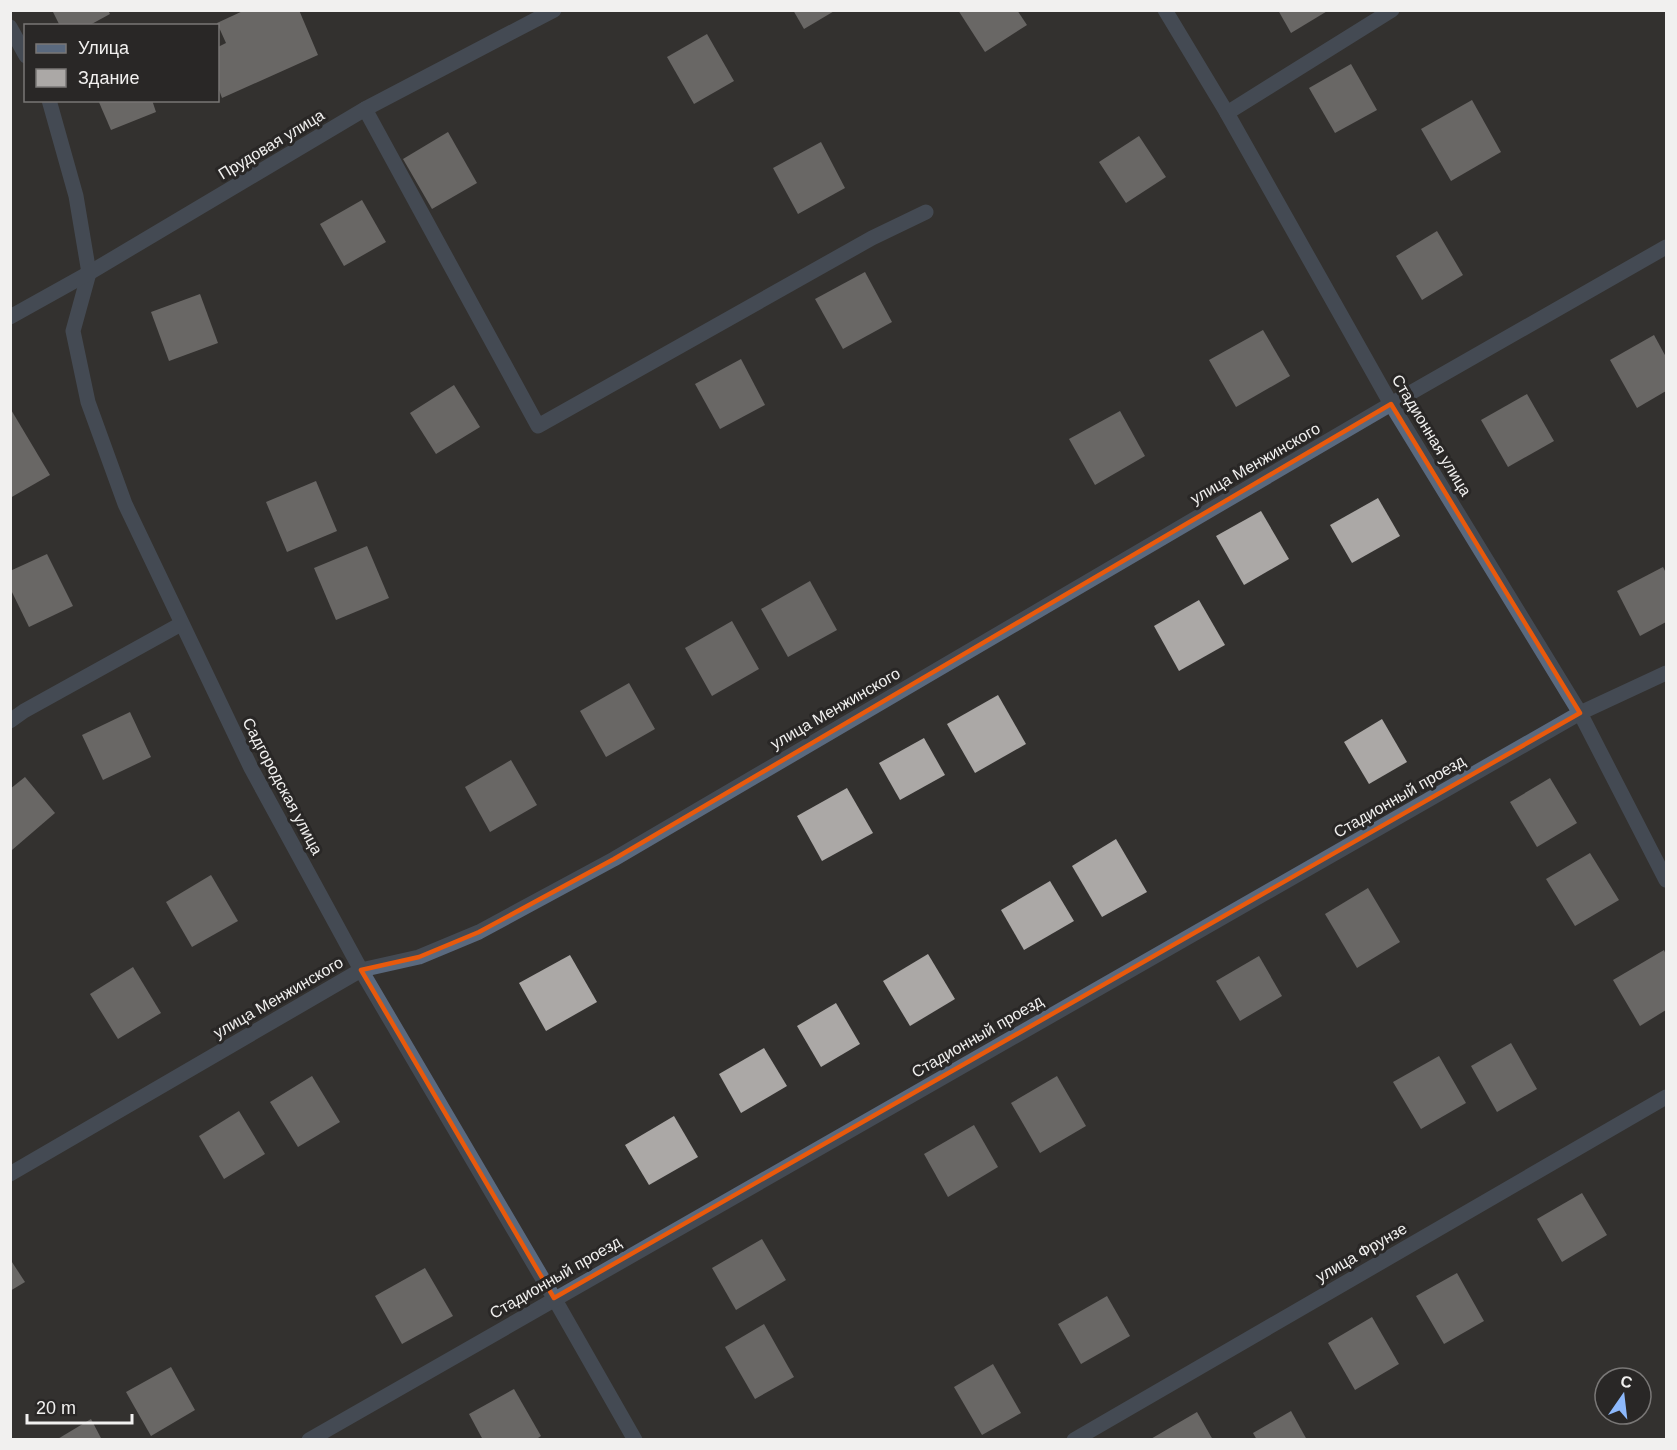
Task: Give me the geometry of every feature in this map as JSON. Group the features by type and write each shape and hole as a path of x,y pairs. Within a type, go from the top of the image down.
{"street":[{"name":"Прудовая улица","path":"10,317 89,273 365,109 554,10"},
{"name":"Стадионная улица","path":"1165,10 1227,112 1391,404 1580,713 1666,880"},
{"path":"1227,112 1392,10"},
{"path":"10,27 24,52"},
{"name":"Садгородская улица","path":"50,102 76,196 89,273 73,332 88,402 125,504 251,768 361,970 555,1298 635,1440"},
{"path":"365,109 538,426 872,238 926,212"},
{"name":"улица Менжинского","path":"10,1174 361,970 419,957 479,932 603,864 1391,404 1666,247"},
{"path":"10,721 24,711 182,624"},
{"name":"Стадионный проезд","path":"309,1440 1580,713 1666,673"},
{"name":"улица Фрунзе","path":"1074,1440 1666,1096"}],"highlighted area":[{"path":"1391,404 1580,713 554,1298 361,970 419,957 479,932 614,859"}],"building":[{"path":"52,10 108,10 110,14 92,24 59,24"},
{"path":"245,10 299,10 318,55 222,98 219,90 219,46 226,43 217,23"},
{"path":"793,10 836,10 804,29"},
{"path":"958,10 1017,10 1027,25 985,52"},
{"path":"1278,10 1329,10 1291,33"},
{"path":"707,34 734,81 694,104 667,57"},
{"path":"1351,64 1377,110 1335,133 1309,88"},
{"path":"1472,100 1501,152 1451,181 1421,129"},
{"path":"99,102 153,102 156,112 111,130"},
{"path":"448,132 477,183 432,209 403,159"},
{"path":"1139,136 1166,177 1126,203 1099,162"},
{"path":"821,142 845,188 798,214 773,168"},
{"path":"362,200 386,242 344,266 320,224"},
{"path":"1437,231 1463,275 1422,300 1396,256"},
{"path":"865,272 892,322 843,349 815,299"},
{"path":"200,294 218,343 169,361 151,312"},
{"path":"1263,330 1290,376 1236,407 1209,360"},
{"path":"1654,335 1666,357 1666,391 1637,408 1610,360"},
{"path":"741,359 765,405 720,429 695,384"},
{"path":"454,385 480,427 436,454 410,413"},
{"path":"1527,394 1554,441 1508,467 1481,420"},
{"path":"10,408 50,475 10,498"},
{"path":"1120,411 1145,456 1095,485 1069,439"},
{"path":"316,481 337,531 287,552 266,502"},
{"path":"1378,498 1400,536 1352,563 1330,525"},
{"path":"1261,511 1289,559 1244,585 1216,536"},
{"path":"367,546 389,598 336,620 314,568"},
{"path":"47,554 73,606 29,627 10,588 10,571"},
{"path":"1663,567 1666,573 1666,622 1640,636 1617,591"},
{"path":"810,581 837,630 788,657 761,609"},
{"path":"1199,600 1225,645 1179,671 1154,626"},
{"path":"732,621 759,669 712,696 685,648"},
{"path":"629,683 655,729 606,757 580,711"},
{"path":"998,695 1026,744 975,773 947,724"},
{"path":"130,712 151,757 103,780 82,735"},
{"path":"1382,719 1407,762 1369,784 1344,742"},
{"path":"924,738 945,775 900,800 879,763"},
{"path":"511,760 537,805 490,832 465,787"},
{"path":"25,777 55,813 12,850 10,848 10,789"},
{"path":"1550,778 1577,823 1537,847 1510,802"},
{"path":"847,788 873,833 822,861 797,816"},
{"path":"1116,839 1147,892 1102,917 1072,866"},
{"path":"1590,853 1619,900 1575,926 1546,879"},
{"path":"211,875 238,921 192,947 166,902"},
{"path":"1050,881 1074,921 1024,950 1001,910"},
{"path":"1368,888 1400,942 1357,968 1325,914"},
{"path":"1664,950 1666,955 1666,1010 1640,1026 1613,980"},
{"path":"928,954 955,999 910,1026 883,981"},
{"path":"570,955 597,1002 546,1031 519,983"},
{"path":"1259,956 1282,996 1240,1021 1216,981"},
{"path":"133,967 161,1013 118,1039 90,994"},
{"path":"836,1003 860,1044 821,1067 797,1026"},
{"path":"1511,1043 1537,1089 1497,1112 1471,1066"},
{"path":"764,1048 787,1086 741,1113 719,1074"},
{"path":"1439,1056 1466,1103 1421,1129 1393,1082"},
{"path":"312,1076 340,1122 298,1147 270,1102"},
{"path":"1057,1076 1086,1126 1040,1153 1011,1103"},
{"path":"239,1111 265,1154 224,1179 199,1136"},
{"path":"674,1116 698,1157 649,1185 625,1145"},
{"path":"974,1125 998,1167 948,1197 924,1154"},
{"path":"1582,1193 1607,1235 1562,1262 1537,1219"},
{"path":"762,1239 786,1280 736,1310 712,1268"},
{"path":"10,1259 25,1282 10,1291"},
{"path":"425,1268 453,1316 402,1344 375,1296"},
{"path":"1457,1273 1484,1321 1444,1344 1416,1296"},
{"path":"1107,1296 1130,1336 1081,1364 1058,1324"},
{"path":"1372,1317 1399,1364 1355,1390 1328,1343"},
{"path":"764,1324 794,1377 755,1399 725,1347"},
{"path":"993,1364 1021,1413 982,1435 954,1387"},
{"path":"171,1367 195,1410 151,1436 126,1392"},
{"path":"514,1389 541,1436 535,1440 483,1440 469,1414"},
{"path":"1291,1411 1307,1440 1257,1440 1253,1433"},
{"path":"1197,1412 1213,1440 1149,1440"},
{"path":"91,1419 102,1440 56,1440"}]}
